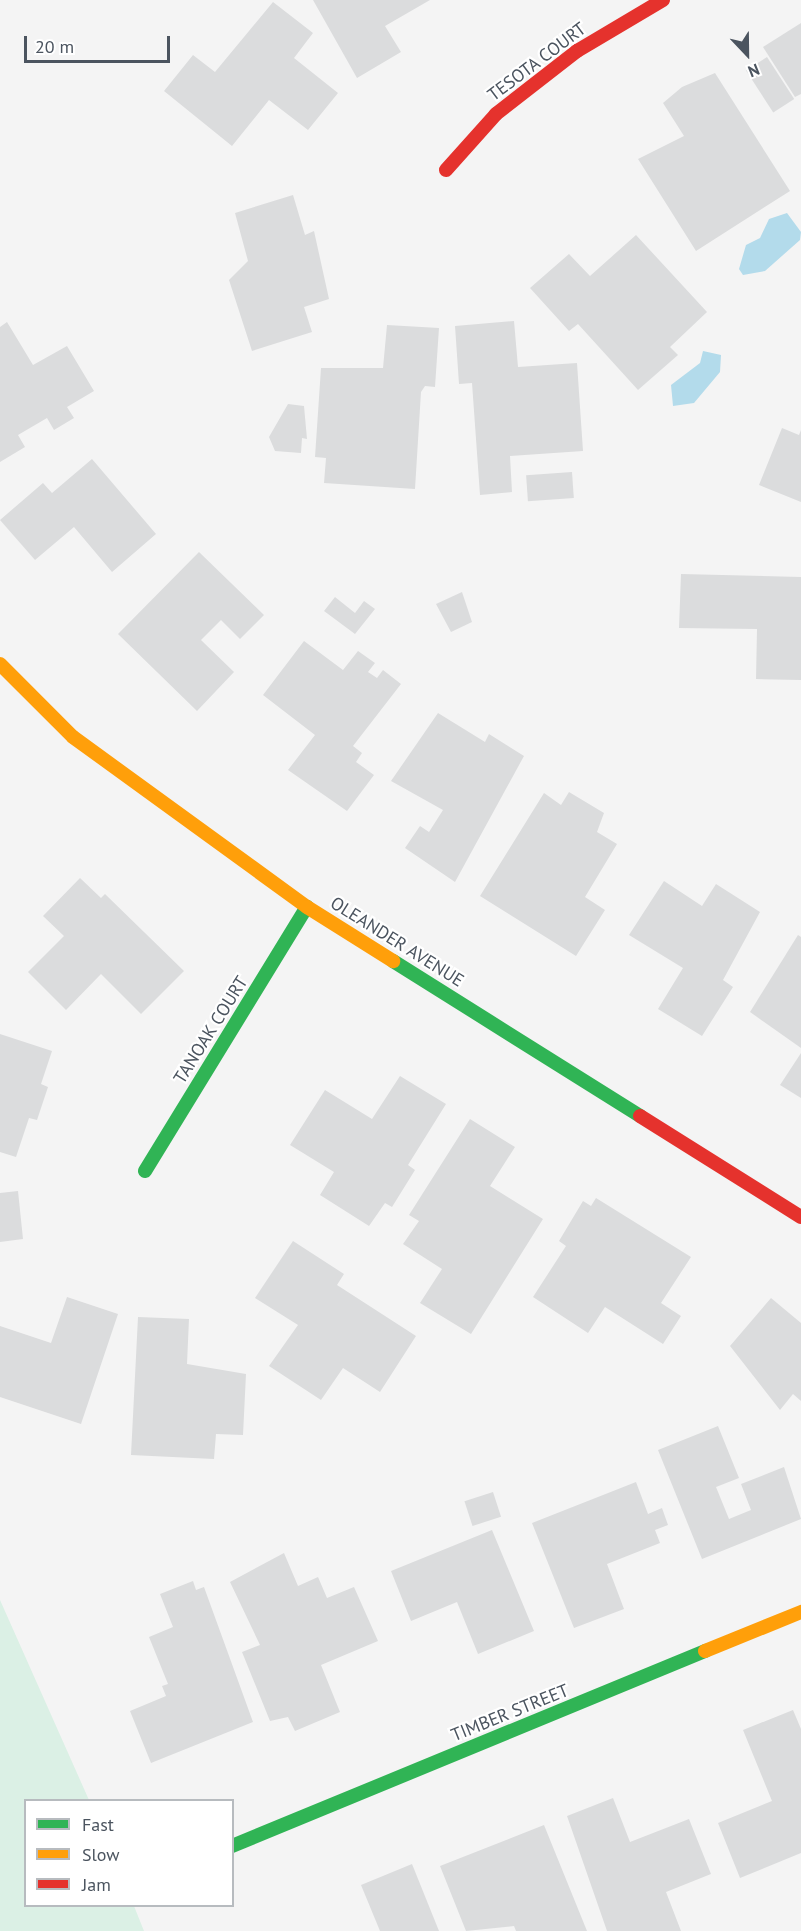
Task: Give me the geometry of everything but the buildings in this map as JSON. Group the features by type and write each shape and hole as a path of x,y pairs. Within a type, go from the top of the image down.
{"street":[{"name":"TESOTA COURT","path":"446,170 504,108 577,51 663,0"},
{"name":"OLEANDER AVENUE","path":"0,663 92,751 307,907 801,1217"},
{"name":"TANOAK COURT","path":"145,1171 307,907"},
{"name":"TIMBER STREET","path":"234,1845 801,1612"}],"green space":[{"path":"0,1600 89,1799 24,1799 24,1907 134,1907 144,1931 0,1931"}],"water":[{"path":"787,213 801,232 800,240 765,271 743,275 739,269 746,245 760,238 769,219"},
{"path":"703,351 721,355 720,372 694,403 673,406 671,385 700,363"}],"traffic: fast":[{"path":"145,1171 307,907"},
{"path":"393,961 640,1116"},
{"path":"234,1845 705,1651"}],"traffic: slow":[{"path":"0,664 73,737 307,907 393,961"},
{"path":"705,1651 801,1612"}],"traffic: jam":[{"path":"446,170 496,114 577,51 663,0"},
{"path":"640,1116 801,1217"}]}
